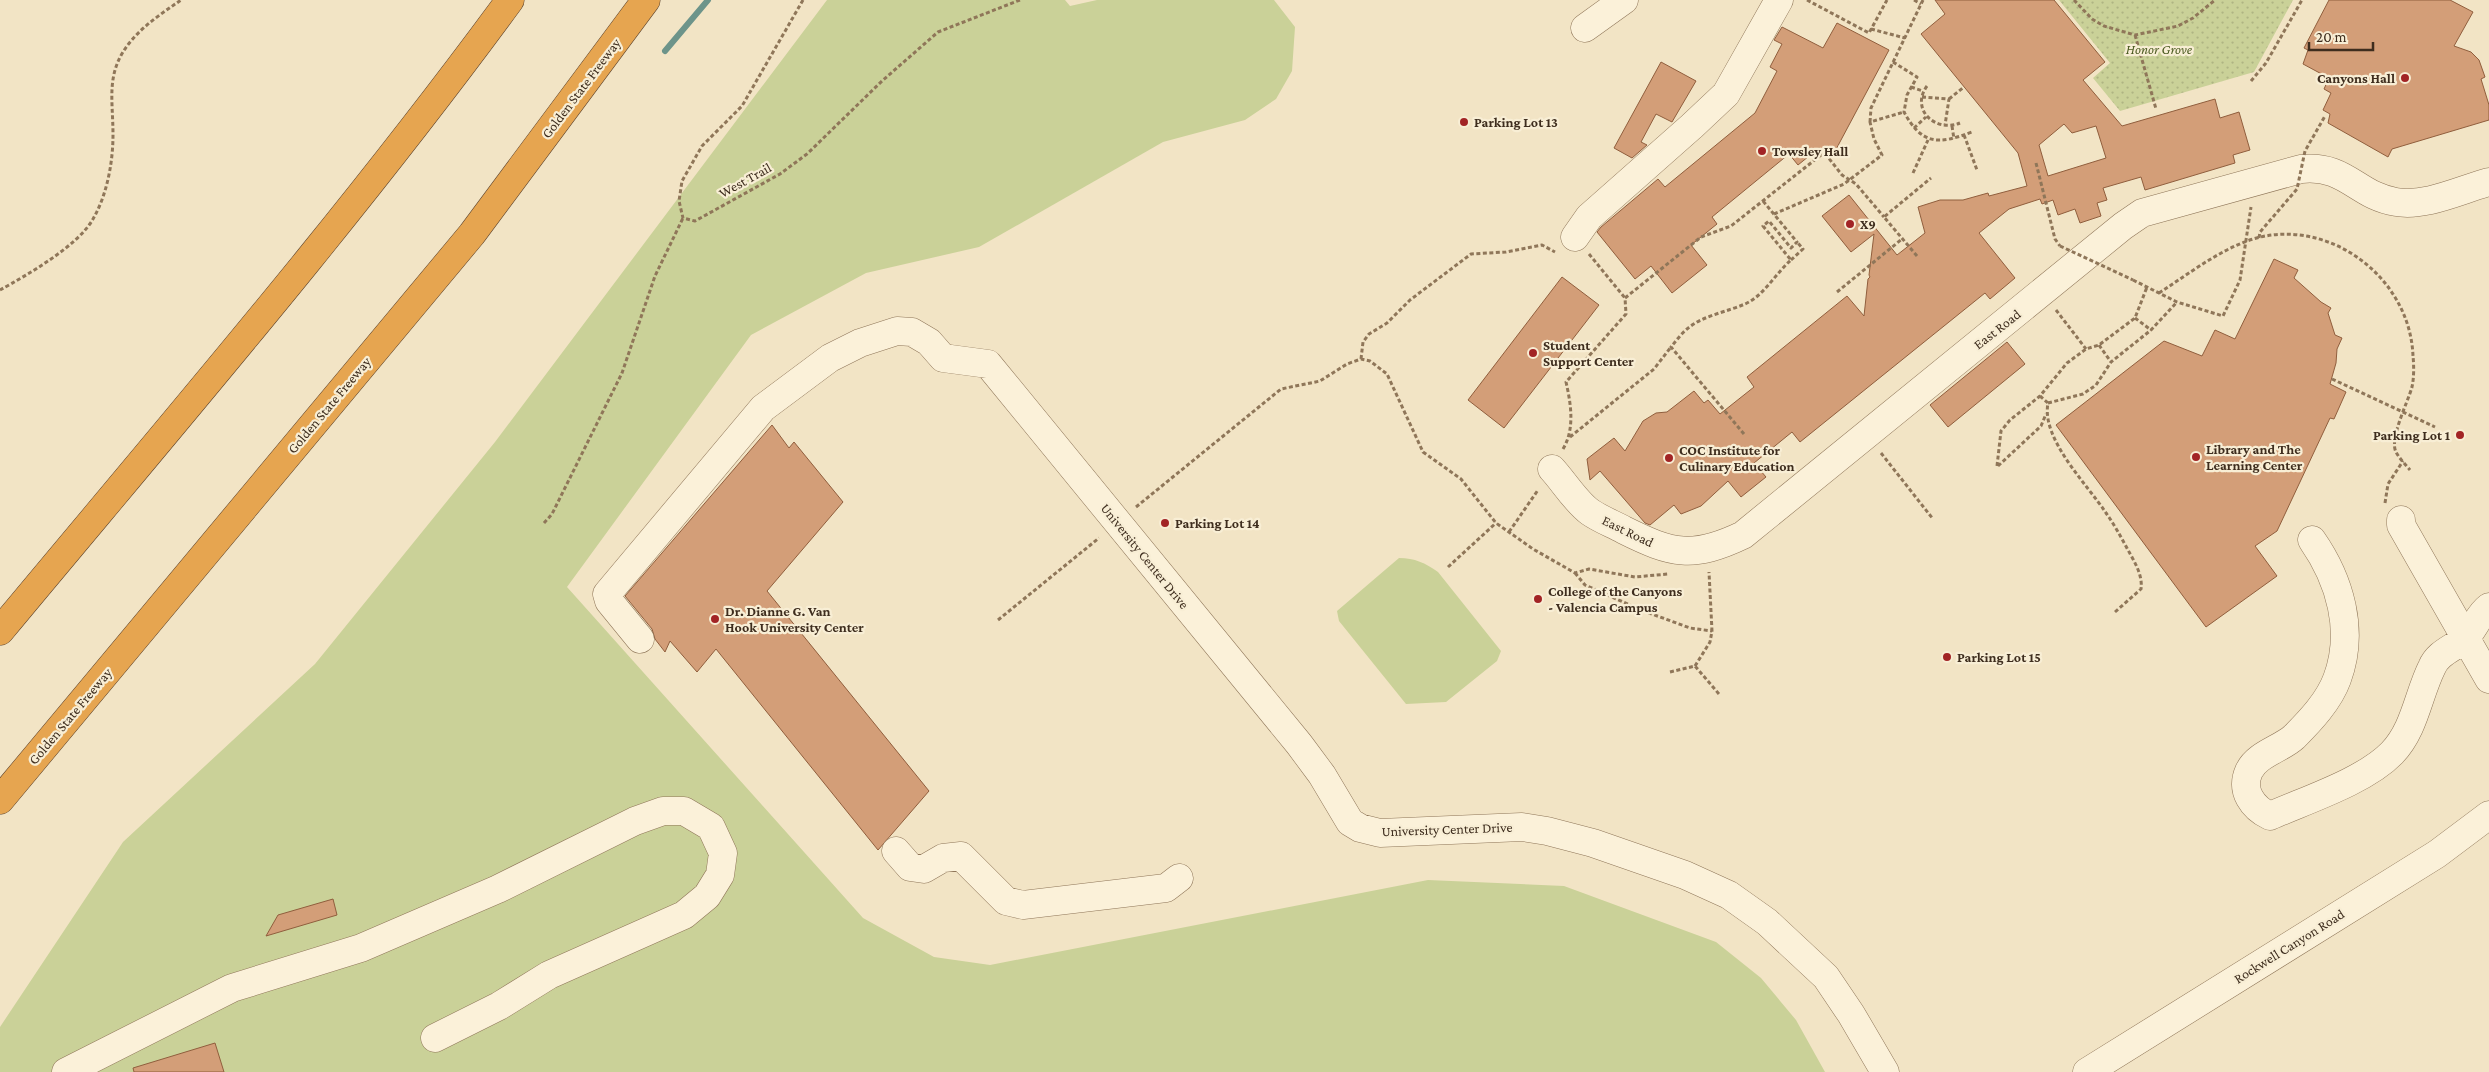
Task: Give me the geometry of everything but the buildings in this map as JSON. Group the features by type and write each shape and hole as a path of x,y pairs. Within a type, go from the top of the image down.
{"highway":[{"path":"0,631 296,274 446,87 510,0"},
{"name":"Golden State Freeway","path":"0,800 472,234 646,0"},
{"path":"0,819 46,744"}],"street":[{"path":"1585,28 1624,0"},
{"path":"1575,237 1589,217 1726,94 1776,1"},
{"name":"East Road","path":"1552,469 1589,512 1655,546 1682,551 1722,546 1743,535 2123,226 2142,214 2301,168 2317,167 2333,170 2377,197 2396,202 2416,203 2489,182"},
{"name":"University Center Drive","path":"640,639 609,601 607,594 763,408 788,388 838,354 860,343 897,331 912,332 929,342 943,358 988,364 1299,744 1322,775 1350,822 1360,828 1380,833 1522,827 1547,830 1594,843 1685,875 1729,895 1767,922 1826,977 1851,1014 1885,1072"},
{"path":"2393,515 2489,679"},
{"path":"2312,540 2326,560 2342,599 2345,642 2337,680 2315,715 2292,738 2258,761 2249,771 2246,785 2250,800 2258,811 2270,816 2370,771 2392,753 2408,731 2432,666 2439,656 2464,639 2483,612 2489,607"},
{"path":"66,1072 232,988 361,948 498,889 635,821 663,811 684,811 711,827 723,852 720,875 707,896 684,915 549,975 499,1006 436,1038"},
{"name":"Rockwell Canyon Road","path":"2087,1072 2437,854 2489,815"},
{"path":"896,851 910,867 924,869 943,858 961,856 1006,901 1023,904 1166,888 1179,878"}],"path":[{"path":"0,290 67,246 92,220 103,198 109,174 114,135 110,103 112,80 119,60 131,41 150,23 182,0"},
{"path":"544,523 552,514 605,411 622,373 655,276 683,218 679,201 682,181 702,146 742,106 803,0"},
{"name":"West Trail","path":"683,218 695,221 744,192 780,174 807,154 882,81 938,32 1020,0"},
{"path":"1807,0 1869,34 1887,0"},
{"path":"1774,214 1850,180 1882,155 1874,139 1870,122 1871,108 1922,2 1914,0"},
{"path":"2075,0 2092,19 2104,26 2135,35 2178,26 2193,18 2215,0"},
{"path":"2251,81 2279,42 2302,0"},
{"path":"1871,29 1905,38"},
{"path":"2135,35 2156,109"},
{"path":"1893,62 1916,77 1904,112 1914,128 1928,140 1954,139 1972,132"},
{"path":"1927,86 1923,91 1922,97 1922,107 1926,117 1934,123 1945,125 1952,126 1960,123"},
{"path":"1911,87 1923,91"},
{"path":"1945,125 1949,99 1964,87"},
{"path":"1922,97 1949,99"},
{"path":"1870,122 1904,112"},
{"path":"2259,238 2260,232 2297,189 2305,150 2325,116"},
{"path":"1914,128 1926,117"},
{"path":"1952,126 1954,139"},
{"path":"1964,135 1977,170"},
{"path":"1912,173 1928,140"},
{"path":"1625,298 1701,237 1731,226 1821,155 1827,156 1842,175 1856,184 1917,256"},
{"path":"2036,164 2055,239 2060,246 2177,302 2223,316 2240,280 2252,200"},
{"path":"1884,217 1931,178"},
{"path":"1552,469 1570,438 1654,369 1671,346 1687,329 1699,321 1748,302 1764,290 1777,273 1803,249 1763,202"},
{"path":"1791,260 1763,226 1769,221 1791,248 1797,242"},
{"path":"2159,293 2214,256 2247,241 2279,233 2323,239 2351,251 2377,272 2396,297 2407,320 2413,355 2412,384 2405,412 2394,437 2395,451 2410,470"},
{"path":"1361,359 1363,342 1369,334 1387,323 1410,300 1471,254 1506,252 1542,245 1555,253 1569,250 1575,237 1625,298 1626,314 1566,382 1571,401 1570,438"},
{"path":"1837,292 1902,239"},
{"path":"2048,403 2041,426 1997,466 2001,431 2010,420 2040,396 2067,363 2086,349 2099,345 2135,318 2147,287"},
{"path":"2048,403 2083,394 2096,385 2111,362 2150,330 2177,302"},
{"path":"2135,318 2150,330"},
{"path":"2073,332 2086,349"},
{"path":"2099,345 2111,362"},
{"path":"1671,346 1744,434"},
{"path":"998,620 1281,389 1320,381 1347,364 1361,359 1370,361 1386,374 1423,452 1461,479 1496,523 1576,573 1585,585 1641,610 1690,628 1712,631"},
{"path":"2332,379 2435,427"},
{"path":"2040,396 2048,403"},
{"path":"2046,414 2050,427 2072,466 2107,513 2136,564 2142,589 2115,612"},
{"path":"1866,435 1933,519"},
{"path":"2393,515 2388,484 2403,461"},
{"path":"1508,532 1527,505"},
{"path":"1448,567 1496,523"},
{"path":"1670,672 1695,666 1710,642 1712,631 1708,564"},
{"path":"1576,573 1589,569 1635,576 1670,574"},
{"path":"1695,666 1719,694"}],"green space":[{"path":"827,0 1065,0 1070,6 1097,0 1274,0 1295,27 1292,71 1276,99 1245,120 1163,142 979,247 866,273 751,335 567,587 863,918 934,957 990,965 1428,880 1564,886 1716,942 1761,978 1796,1020 1825,1072 0,1072 0,1027 123,842 315,664 495,442"},
{"name":"Honor Grove","path":"2059,0 2293,0 2254,72 2120,111 2093,78 2110,63"},
{"path":"1399,558 1420,562 1438,572 1501,651 1497,661 1446,702 1406,704 1339,621 1337,611"}],"waterway":[{"path":"665,51 708,0"}],"place":[{"name":"Canyons Hall","path":"2405,78"},
{"name":"Parking Lot 13","path":"1464,122"},
{"name":"Towsley Hall","path":"1762,151"},
{"name":"X9","path":"1850,224"},
{"name":"Student Support Center","path":"1533,353"},
{"name":"Parking Lot 1","path":"2460,435"},
{"name":"Library and The Learning Center","path":"2196,457"},
{"name":"COC Institute for Culinary Education","path":"1669,458"},
{"name":"Parking Lot 14","path":"1165,523"},
{"name":"College of the Canyons - Valencia Campus","path":"1538,599"},
{"name":"Dr. Dianne G. Van Hook University Center","path":"715,619"},
{"name":"Parking Lot 15","path":"1947,657"}]}
